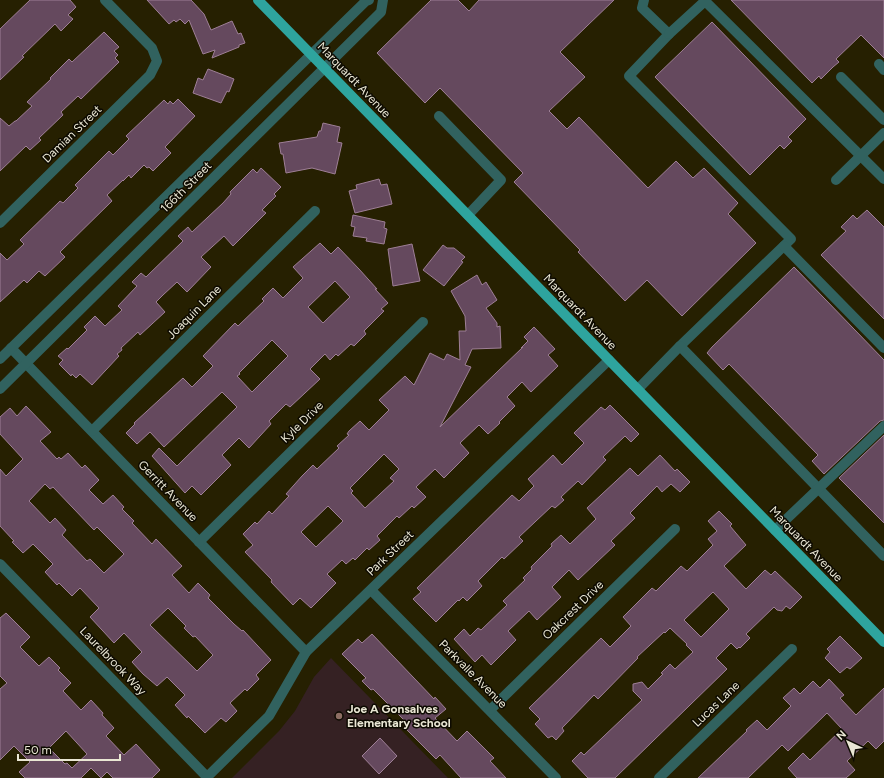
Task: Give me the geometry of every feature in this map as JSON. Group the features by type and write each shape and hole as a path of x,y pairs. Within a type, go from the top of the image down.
{"main road":[{"name":"Marquardt Avenue","path":"258,0 884,642"}],"street":[{"name":"Damian Street","path":"0,223 150,75 157,61 152,48 105,0"},
{"name":"166th Street","path":"0,359 311,54 366,1 369,0"},
{"name":"166th Street","path":"0,389 325,69 381,12 383,0"},
{"path":"644,0 642,8 669,34"},
{"path":"638,389 680,346 791,239 629,76 669,34 705,1 884,179"},
{"path":"841,77 884,120"},
{"path":"439,116 501,180 468,215"},
{"path":"836,180 884,133"},
{"name":"Joaquin Lane","path":"92,431 315,210"},
{"path":"784,246 884,348"},
{"name":"Kyle Drive","path":"199,542 423,322"},
{"path":"680,346 884,556"},
{"name":"Gerritt Avenue","path":"11,348 306,652"},
{"name":"Park Street","path":"207,777 269,716 306,652 609,360"},
{"path":"775,530 884,426"},
{"name":"Oakcrest Drive","path":"490,710 675,529"},
{"name":"Laurelbrook Way","path":"0,564 207,777"},
{"name":"Parkvalle Avenue","path":"371,590 556,778"},
{"name":"Lucas Lane","path":"659,778 792,649"}],"shaded area":[{"name":"Joe A Gonsalves Elementary School","path":"331,658 448,778 232,778 279,731 295,711 314,677"}],"building":[{"path":"30,0 70,0 76,7 68,15 73,19 61,31 55,24 0,80 0,29"},
{"path":"147,0 191,0 204,14 211,30 232,21 238,34 241,33 245,43 212,58 215,50 203,54 189,20 185,24 180,19 176,22 174,20 169,24"},
{"path":"431,0 458,0 469,11 479,0 614,0 560,52 585,77 549,111 567,129 579,117 648,188 676,161 693,178 704,168 738,203 728,214 756,243 682,316 647,280 625,301 578,252 580,250 514,182 523,173 440,88 425,103 377,53"},
{"path":"731,0 884,0 884,58 861,35 836,59 839,62 821,79 819,76 812,83"},
{"path":"712,22 806,119 788,137 792,141 784,149 780,145 750,175 655,77"},
{"path":"104,32 119,47 114,51 118,55 115,58 119,62 81,99 78,96 61,112 63,115 39,138 41,140 30,150 26,146 0,171 0,118 9,126 16,121 32,106 27,102 51,79 50,78 69,59 72,62"},
{"path":"208,69 234,79 229,92 227,91 221,103 193,93 198,78 203,80"},
{"path":"178,99 195,116 165,147 171,153 153,171 144,165 131,178 129,175 123,180 107,195 112,201 60,252 65,257 45,276 39,271 27,283 24,280 0,302 0,253 7,260 24,244 20,240 60,201 63,203 78,188 75,185 109,151 113,155 129,139 126,136 164,100 168,104 170,101 173,104"},
{"path":"323,123 340,127 337,142 342,143 335,174 312,168 286,173 283,154 281,154 279,143 317,137 319,131 321,131"},
{"path":"261,168 281,187 274,194 276,196 262,210 266,213 233,246 224,236 201,257 211,267 187,292 177,282 163,295 156,302 165,312 140,335 138,332 121,348 122,350 117,354 119,356 92,385 80,374 76,378 72,374 71,376 59,364 63,360 58,356 67,348 68,349 87,330 84,327 95,316 105,326 122,310 118,306 137,286 132,282 141,273 146,277 183,241 178,236 188,227 192,232 223,203 231,194 230,192 253,169 257,173"},
{"path":"379,179 381,185 387,184 392,204 355,213 349,191 357,189 356,185"},
{"path":"867,210 884,227 884,319 821,255 846,231 841,227 853,215 857,219"},
{"path":"353,215 385,222 384,228 387,229 384,244 366,241 367,238 353,236 355,227 351,226"},
{"path":"320,243 331,254 338,247 388,303 381,309 384,311 364,331 366,334 354,346 351,344 338,356 336,354 330,360 325,354 310,369 320,379 290,407 286,404 269,421 271,424 249,448 239,438 222,455 231,465 201,495 192,486 185,493 152,456 159,448 177,466 237,407 222,392 164,447 150,432 137,444 126,433 135,424 134,423 183,378 192,387 213,366 203,356 235,323 238,326 264,301 262,299 273,288 283,298 303,278 293,267","holes":["335,281 350,297 323,323 308,307","272,340 288,356 252,392 237,376"]},
{"path":"412,244 420,281 393,286 388,249"},
{"path":"443,245 447,248 454,248 465,257 461,261 463,262 444,286 423,270"},
{"path":"794,267 884,360 884,420 880,421 824,474 812,461 818,455 729,364 723,370 707,353"},
{"path":"477,275 482,285 486,282 497,300 486,308 497,323 497,327 500,326 501,348 472,349 465,365 471,367 440,427 523,347 521,348 528,341 524,337 534,327 555,349 548,355 558,366 531,392 522,382 507,397 515,406 499,422 500,423 488,434 479,425 460,443 469,453 444,478 435,469 416,487 426,497 414,508 412,506 399,518 397,516 377,536 380,540 369,550 367,548 355,560 353,558 346,564 342,560 327,574 336,583 311,608 300,598 293,605 271,582 272,580 245,552 253,545 243,534 255,522 257,524 269,511 272,514 289,496 286,494 302,476 313,465 317,469 339,448 337,446 349,435 347,434 349,431 360,421 369,430 389,410 379,400 405,376 414,385 430,353 444,360 447,354 460,360 459,331 466,331 465,316 451,291","holes":["384,454 399,469 390,478 394,481 365,508 351,493 353,491 350,488","328,506 343,521 316,547 301,532"]},
{"path":"610,405 639,434 631,442 625,436 603,457 606,460 582,485 578,481 561,497 564,500 555,508 552,506 519,537 523,541 504,559 502,557 478,581 482,586 467,601 463,597 459,601 458,600 436,622 413,599 421,592 417,588 512,495 519,501 534,486 528,479 553,455 562,465 584,443 574,433 601,407 605,410"},
{"path":"26,406 51,432 40,441 57,459 59,457 61,459 68,453 82,468 85,465 99,480 89,490 103,504 113,495 124,507 122,509 134,521 132,523 152,544 156,539 182,566 172,575 189,593 198,583 210,595 208,598 234,624 242,631 243,630 271,660 256,675 259,679 247,691 245,689 230,703 237,711 226,722 221,718 205,733 188,716 187,718 175,705 185,695 167,677 157,686 143,674 132,662 142,652 124,633 114,643 90,617 99,608 80,588 72,596 59,583 57,585 45,572 53,564 33,544 23,553 12,542 14,541 0,526 0,469 6,476 23,459 0,434 0,417 10,408 17,416","holes":["45,484 50,489 53,487 94,530 97,527 124,554 104,573 90,559 87,561 62,535 66,530 55,518 50,523 29,501","168,608 186,626 184,628 193,637 195,636 213,655 197,671 150,625"]},
{"path":"884,435 884,523 839,478"},
{"path":"660,455 675,471 677,469 690,482 680,492 671,484 662,492 657,486 630,513 635,518 611,541 615,545 578,580 569,570 552,587 561,597 537,620 529,611 508,631 516,640 491,665 482,655 475,662 454,639 464,629 470,636 478,628 481,630 507,605 503,601 525,580 523,578 532,569 531,567 552,546 551,544 561,535 570,544 596,519 587,508 630,468 638,476"},
{"path":"719,511 732,524 730,526 746,545 724,566 746,589 765,570 771,575 775,571 802,597 790,609 786,606 782,611 777,610 774,607 746,634 750,638 740,648 739,647 737,649 731,643 716,658 727,669 615,778 588,778 572,761 581,752 584,755 642,700 633,691 633,684 642,682 648,689 663,674 661,673 670,664 675,669 693,652 686,645 687,644 670,628 665,633 664,632 637,657 638,658 598,699 594,695 562,728 564,731 556,740 552,736 548,738 535,724 540,719 529,708 601,638 610,647 631,626 623,617 652,588 656,591 681,566 687,571 713,545 708,539 717,531 708,521","holes":["713,592 729,609 701,637 684,620"]},
{"path":"6,613 30,637 20,647 39,666 49,657 60,668 58,670 71,683 63,691 81,710 91,700 103,713 102,715 114,728 106,736 124,755 136,744 160,770 152,778 113,778 107,772 101,778 91,768 81,778 25,778 19,772 30,762 14,746 0,760 0,689 7,683 0,676 0,618","holes":["66,731 87,754 72,768 67,763 65,764 49,748"]},
{"path":"372,634 434,699 435,697 446,709 435,718 457,741 467,731 494,758 490,761 506,778 461,778 440,755 436,759 405,728 409,725 373,689 371,690 362,681 366,678 342,654 358,639 362,643"},
{"path":"840,636 862,658 850,669 847,667 840,673 825,658 830,652 827,649"},
{"path":"829,679 844,695 840,698 856,715 884,688 884,741 876,749 868,741 847,761 855,770 846,778 797,778 788,768 803,753 810,760 842,729 827,713 788,751 782,745 748,778 698,778 757,720 767,730 791,706 783,698 794,688 800,694 813,681 820,688"},
{"path":"380,738 397,756 379,774 362,756"}],"place":[{"name":"Joe A Gonsalves Elementary School","path":"339,716"}]}
